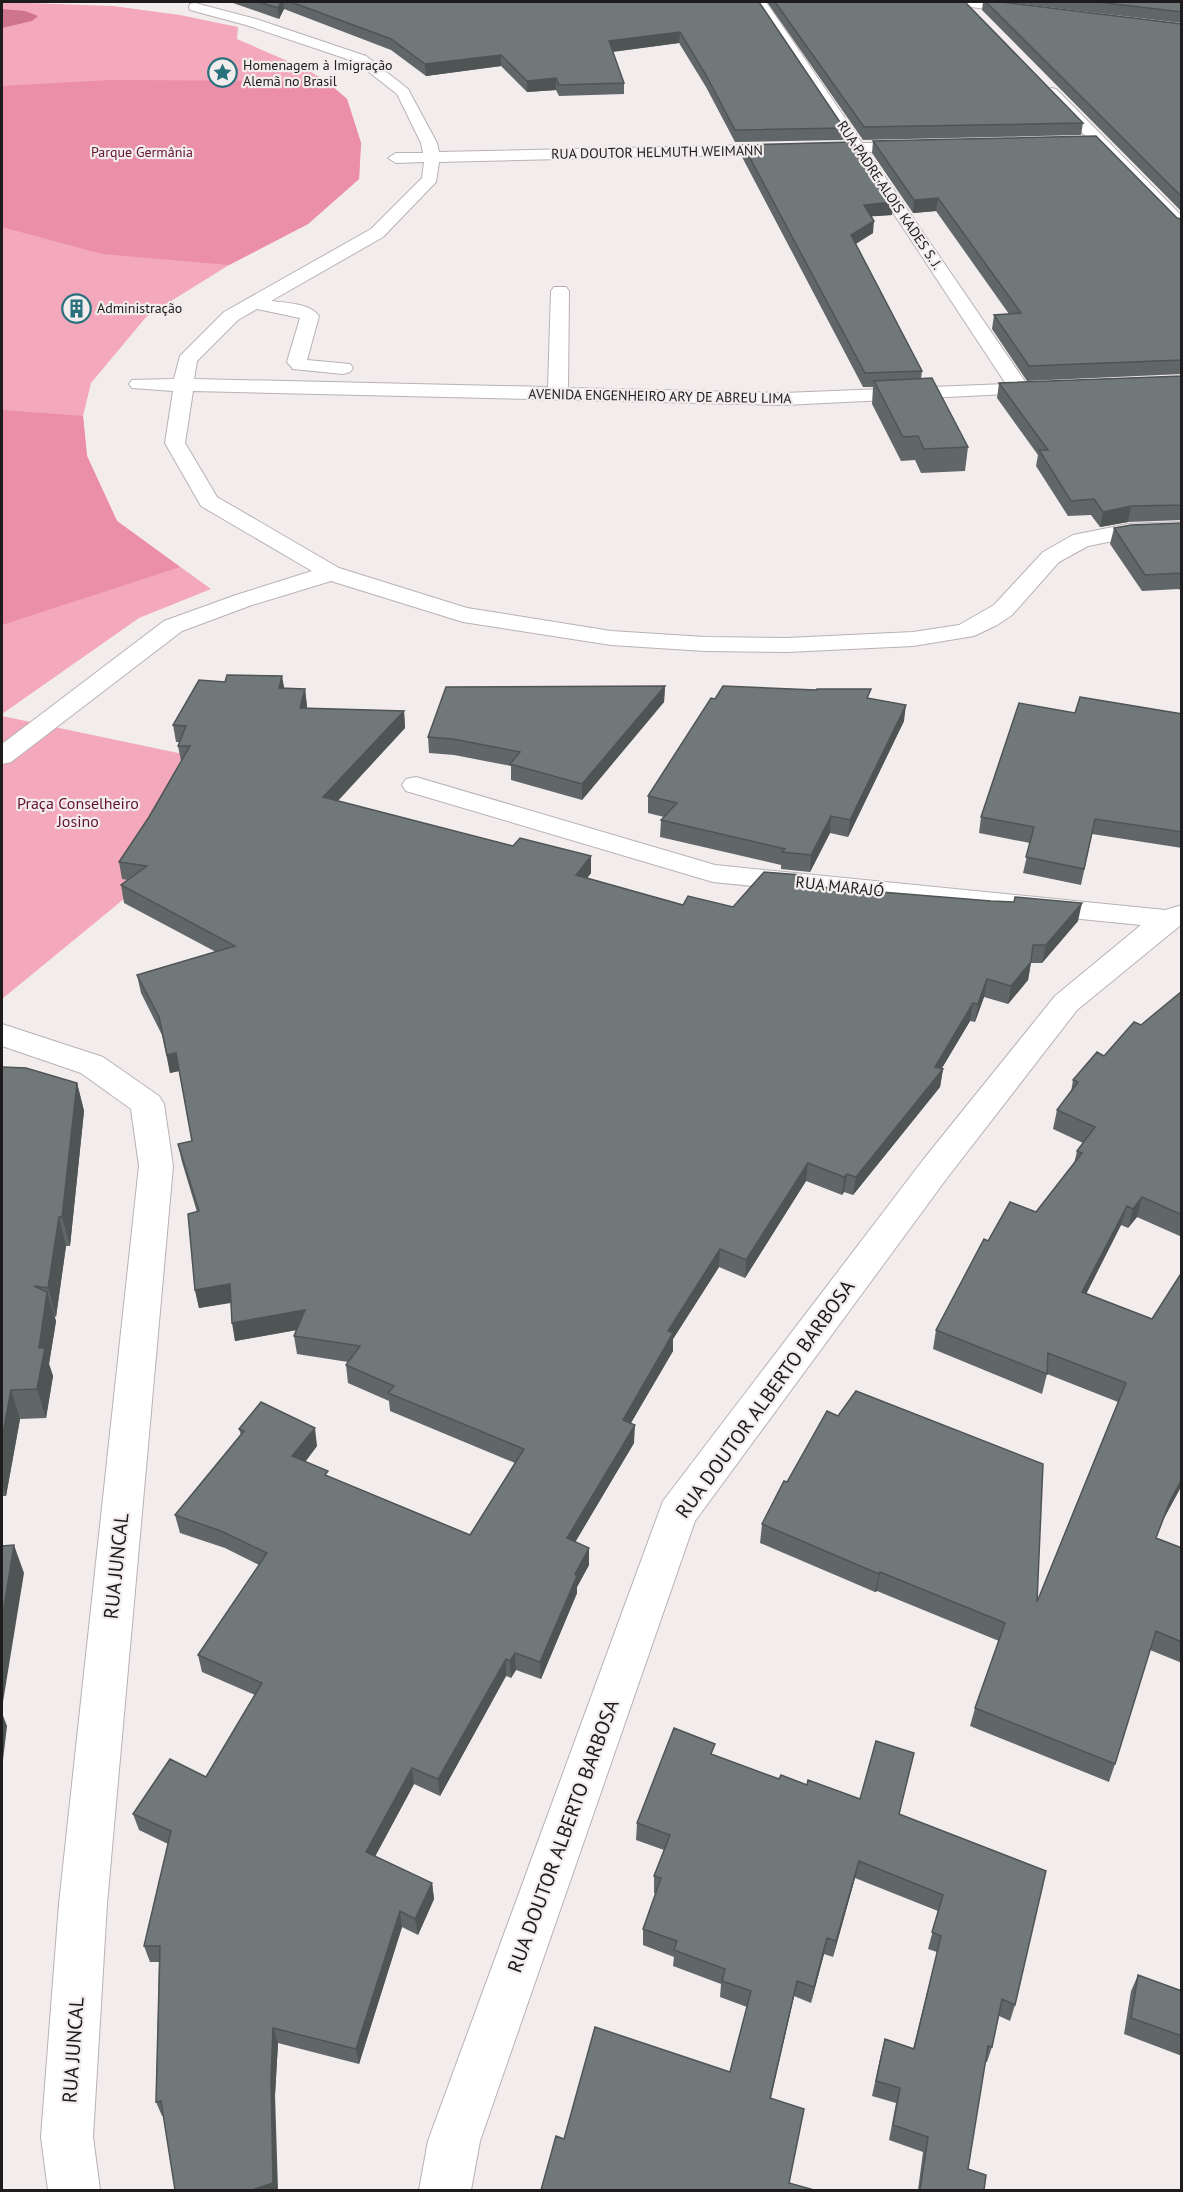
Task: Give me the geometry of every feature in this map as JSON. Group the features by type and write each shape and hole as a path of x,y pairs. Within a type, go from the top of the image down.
{"street":[{"name":"RUA PADRE ALOIS KADES S. J.","path":"760,2 1020,389"},
{"path":"963,2 1044,12"},
{"path":"963,2 979,18"},
{"path":"195,7 236,3 251,22"},
{"path":"179,4 251,22 361,59 403,92 429,143 432,157 430,179 377,233 231,316 187,360 175,443 209,501 331,573 462,615 611,638 705,644 787,645 859,642 912,639 965,631 1003,610 1051,557 1081,540 1128,531 1182,529"},
{"path":"1043,84 1182,226"},
{"path":"1076,142 1099,141"},
{"name":"RUA DOUTOR HELMUTH WEIMANN","path":"396,158 926,146"},
{"path":"558,394 560,291"},
{"path":"254,303 302,312 310,316 297,362 300,365 366,369"},
{"name":"AVENIDA ENGENHEIRO ARY DE ABREU LIMA","path":"139,384 784,399 1066,387"},
{"path":"2,756 173,626 244,600 331,573"},
{"name":"RUA MARAJÓ","path":"416,785 713,873 1174,916"},
{"name":"RUA DOUTOR ALBERTO BARBOSA","path":"445,2190 454,2141 677,1513 935,1168 1066,1003 1174,916"},
{"name":"RUA JUNCAL","path":"2,1035 92,1065 147,1104 156,1166 82,1904 67,2137 74,2190"}],"green space":[{"name":"Parque Germânia","path":"2,2 113,6 180,15 238,27 237,39 306,69 326,81 347,99 361,143 359,179 308,224 229,265 147,316 91,383 83,416 87,456 117,521 211,589 139,618 2,714"},
{"path":"111,80 326,81 347,99 361,143 359,179 308,224 229,265 102,254 2,227 2,86"},
{"path":"2,410 83,416 87,456 117,521 180,567 2,625"},
{"name":"Praça Conselheiro Josino","path":"2,716 183,754 130,894 2,999"}],"shaded area":[{"path":"2,9 25,11 38,16 32,21 2,28"}],"building":[{"path":"259,2 281,2 278,8"},
{"path":"291,2 759,2 844,128 735,130 680,32 609,41 624,83 559,85 556,78 527,81 501,55 425,64 391,39"},
{"path":"775,2 965,2 1083,123 864,127"},
{"path":"986,2 1182,24 1182,197"},
{"path":"1097,2 1182,2 1182,12"},
{"path":"1096,136 1177,218 1182,219 1182,360 1029,366 994,315 1021,313 938,198 914,200 873,141"},
{"path":"853,142 893,202 864,205 874,221 851,235 922,371 865,373 743,145"},
{"path":"1182,376 1182,505 1131,506 1103,512 1094,499 1071,501 1039,450 1048,450 999,383"},
{"path":"932,378 968,447 924,449 918,436 903,437 874,381"},
{"path":"1182,523 1182,573 1145,575 1114,528 1131,525"},
{"path":"227,675 282,676 279,688 305,689 300,708 404,711 323,797 513,846 520,838 591,856 576,875 683,905 688,896 733,907 764,872 801,875 796,885 991,901 1014,902 1015,897 1082,903 1046,945 1033,945 1031,962 1011,986 987,979 978,1004 973,1003 935,1067 943,1069 856,1177 847,1174 844,1177 808,1163 746,1260 720,1249 668,1331 673,1333 623,1420 635,1425 567,1538 589,1548 575,1574 577,1576 540,1662 515,1653 510,1661 506,1659 438,1779 412,1768 366,1852 432,1883 415,1919 400,1911 356,2049 273,2028 271,2080 273,2183 252,2190 175,2190 161,2101 156,2102 160,1946 144,1946 171,1831 133,1814 170,1759 206,1777 262,1683 198,1655 267,1553 221,1531 175,1515 244,1431 239,1429 261,1402 315,1428 292,1456 328,1471 325,1475 470,1535 524,1449 388,1393 394,1386 346,1365 360,1346 294,1336 305,1310 232,1323 230,1284 195,1290 188,1214 199,1211 178,1144 192,1141 176,1053 167,1055 159,1017 137,975 235,946 121,885 147,866 119,862 149,817 190,746 178,746 186,726 173,725 199,680 225,682"},
{"path":"665,686 582,784 510,764 520,752 453,739 428,737 446,687"},
{"path":"723,686 816,690 871,689 867,698 906,705 850,820 831,816 811,855 782,852 785,849 661,820 677,803 648,796 711,698 715,699"},
{"path":"1080,697 1182,714 1182,832 1095,819 1084,869 1026,857 1034,827 981,817 1019,703 1075,713"},
{"path":"1182,991 1182,1215 1142,1197 1133,1209 1127,1206 1082,1292 1152,1319 1182,1272 1182,1479 1170,1501 1156,1538 1182,1548 1182,1642 1156,1631 1115,1764 975,1708 1005,1623 880,1572 879,1574 762,1524 784,1481 787,1482 827,1411 838,1416 856,1391 1043,1464 1037,1602 1126,1383 1048,1353 1047,1374 936,1330 984,1239 988,1241 1010,1202 1036,1212 1082,1153 1077,1151 1095,1127 1057,1110 1078,1082 1073,1080 1097,1052 1104,1056 1134,1022 1141,1025"},
{"path":"2,1067 26,1068 77,1083 62,1217 59,1217 48,1288 34,1286 47,1292 39,1348 45,1348 37,1389 11,1390 2,1439"},
{"path":"14,1545 2,1619 2,1546"},
{"path":"674,1728 715,1744 711,1754 779,1779 781,1775 807,1785 808,1780 860,1799 876,1741 914,1753 899,1814 1046,1871 1015,2005 1002,1999 992,2047 988,2046 968,2169 986,2175 984,2190 920,2190 928,2137 893,2125 900,2088 876,2081 885,2039 914,2049 941,1936 932,1932 943,1895 859,1861 836,1941 827,1938 814,1987 797,1981 770,2098 804,2109 789,2183 814,2190 541,2190 556,2136 564,2139 595,2027 730,2072 751,1991 722,1981 725,1969 674,1950 677,1941 643,1929 661,1878 654,1876 670,1835 637,1823"},
{"path":"1138,1975 1182,1991 1182,2036 1131,2018"}],"place":[{"name":"Homenagem à Imigração Alemã no Brasil","path":"222,73"},
{"name":"Administração","path":"76,308"}]}
